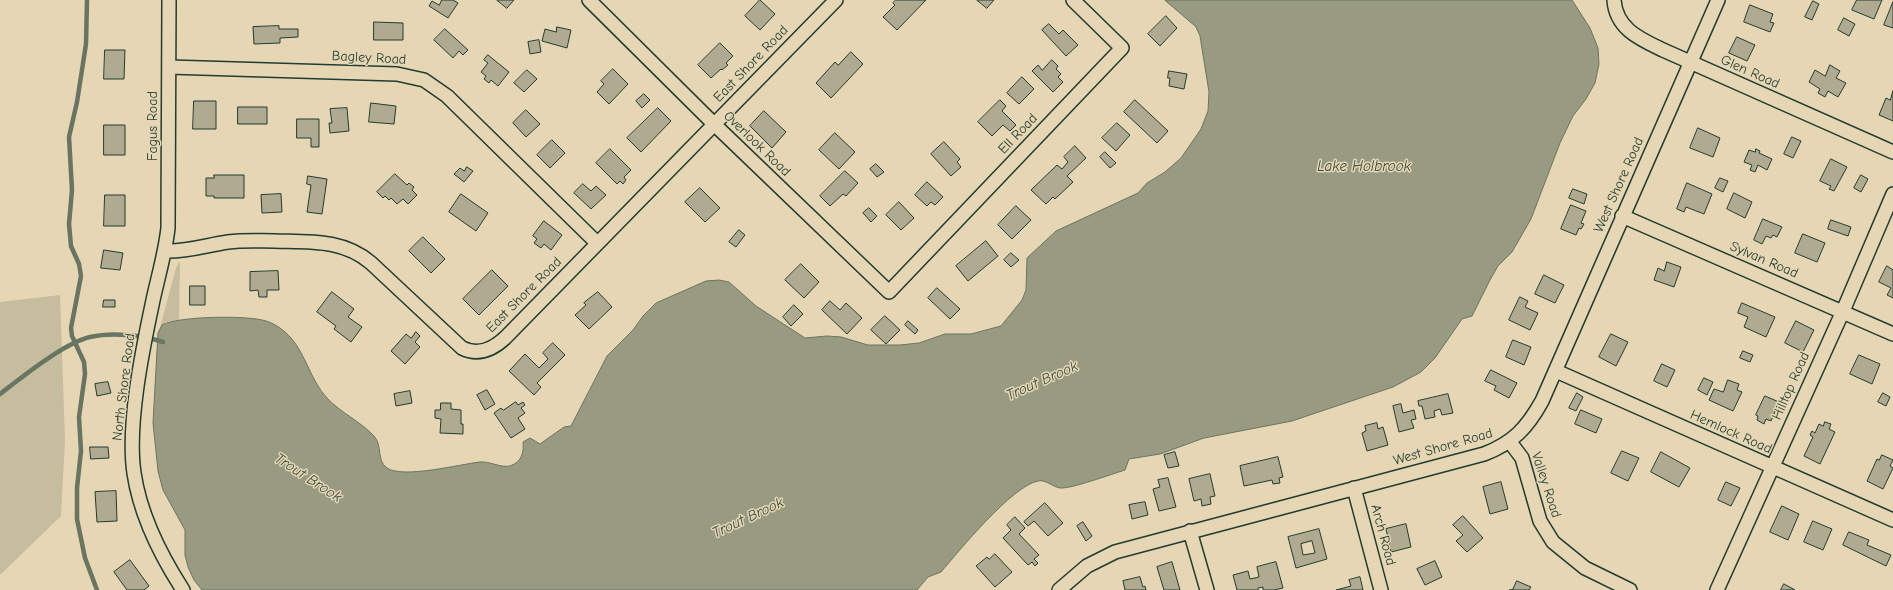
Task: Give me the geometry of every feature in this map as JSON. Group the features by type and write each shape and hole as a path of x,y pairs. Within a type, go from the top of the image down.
{"street":[{"name":"Fagus Road","path":"165,251 169,215 169,0"},
{"name":"Overlook Road","path":"589,0 715,125 889,292"},
{"name":"Ell Road","path":"889,292 1122,48 1073,0"},
{"name":"Glen Road","path":"1614,0 1617,18 1630,31 1652,44 1893,152"},
{"name":"West Shore Road","path":"1059,590 1082,569 1105,556 1190,531 1484,454 1510,442 1523,430 1536,412 1556,371 1622,216 1718,0"},
{"name":"East Shore Road","path":"165,251 184,251 240,241 319,242 349,248 371,262 456,343 468,350 479,352 491,349 505,338 715,125 833,1"},
{"name":"Bagley Road","path":"169,67 397,74 424,80 447,96 597,243"},
{"name":"Hilltop Road","path":"1717,590 1843,311 1893,194"},
{"name":"Sylvan Road","path":"1622,216 1893,334"},
{"name":"North Shore Road","path":"165,251 144,350 134,419 132,450 134,473 139,496 153,532 183,590"},
{"name":"Hemlock Road","path":"1556,371 1771,468 1893,520"},
{"name":"Valley Road","path":"1510,442 1522,458 1540,521 1553,542 1572,559 1585,568 1630,590"},
{"name":"Arch Road","path":"1354,488 1381,590"},
{"path":"1190,531 1207,590"}],"shaded area":[{"path":"180,261 179,320 166,322 160,327 176,268"},
{"path":"60,295 65,440 61,516 0,575 0,302"}],"water":[{"name":"Lake Holbrook","path":"1165,0 1572,0 1590,28 1598,48 1599,64 1595,83 1586,99 1573,116 1560,143 1531,219 1512,252 1498,266 1472,316 1462,319 1435,358 1421,372 1393,387 1292,421 1204,438 1160,454 1129,459 1125,470 1082,484 1060,488 1046,482 1038,481 1027,485 1014,494 986,520 941,572 928,577 917,590 202,590 194,580 188,567 185,555 185,530 163,490 158,471 153,423 158,333 162,325 170,322 197,318 229,317 257,319 270,322 277,326 291,338 301,352 317,384 327,398 374,436 377,440 380,457 384,465 395,471 406,472 432,470 480,462 488,462 506,466 514,464 520,459 523,449 523,442 530,438 540,444 564,427 571,426 607,356 633,330 643,316 656,303 706,281 719,280 729,282 756,306 805,338 827,336 841,337 868,345 900,345 919,343 945,334 971,334 1001,326 1022,300 1026,290 1027,258 1056,231 1138,193 1147,183 1165,172 1181,158 1201,129 1208,111 1209,92 1200,36 1196,27"}],"building":[{"path":"442,0 453,0 458,3 448,18 429,6 432,1 439,5"},
{"path":"497,0 514,0 507,8"},
{"path":"760,0 775,14 760,30 745,16"},
{"path":"896,0 926,0 897,30 883,17 895,5 893,3"},
{"path":"977,0 994,0 987,8"},
{"path":"1857,0 1882,0 1874,19 1852,10"},
{"path":"1813,1 1819,4 1812,20 1805,17"},
{"path":"1893,2 1893,28 1884,25"},
{"path":"1750,5 1773,14 1770,22 1774,23 1770,32 1744,22"},
{"path":"1166,16 1177,28 1160,46 1148,34"},
{"path":"1844,18 1855,24 1849,36 1838,30"},
{"path":"374,22 403,23 403,40 374,40"},
{"path":"1049,24 1059,34 1063,30 1078,45 1066,56 1042,30"},
{"path":"279,26 279,29 298,29 298,37 280,38 280,43 254,44 253,27"},
{"path":"557,27 571,30 567,48 542,41 545,29 556,32"},
{"path":"445,29 468,50 463,55 459,51 453,58 434,40"},
{"path":"1737,37 1755,45 1747,61 1729,53"},
{"path":"539,40 541,52 530,54 528,42"},
{"path":"720,43 733,56 726,63 728,65 711,78 698,65"},
{"path":"105,50 125,50 124,79 104,79"},
{"path":"851,52 863,64 831,98 816,83 835,62 838,65"},
{"path":"488,55 509,72 498,86 491,80 489,83 484,79 486,76 481,72 488,63 484,60"},
{"path":"1052,60 1058,66 1056,69 1061,74 1058,77 1063,82 1053,92 1032,71 1038,65 1042,70"},
{"path":"1830,65 1840,71 1836,78 1846,83 1838,97 1828,91 1825,97 1818,93 1820,89 1809,82 1815,70 1825,76"},
{"path":"613,69 628,84 609,104 597,92 604,84 601,81"},
{"path":"527,70 537,79 524,92 514,83"},
{"path":"1169,71 1187,74 1184,89 1169,86"},
{"path":"1022,77 1034,89 1019,104 1007,93"},
{"path":"1893,91 1893,121 1879,115 1886,98 1890,100"},
{"path":"644,94 650,100 642,108 636,101"},
{"path":"1000,100 1006,106 1002,111 1016,125 1010,131 1003,125 992,136 978,122"},
{"path":"1135,100 1168,131 1157,143 1124,112"},
{"path":"194,101 216,101 216,129 193,129"},
{"path":"371,103 396,106 394,124 369,122"},
{"path":"238,107 267,107 267,124 238,124"},
{"path":"347,108 349,131 330,133 329,123 332,123 330,109"},
{"path":"658,108 671,121 641,152 627,138"},
{"path":"526,110 540,124 526,137 513,123"},
{"path":"764,111 786,132 772,148 750,126"},
{"path":"297,119 319,119 319,147 311,147 311,138 297,138"},
{"path":"1117,123 1130,135 1116,151 1102,138"},
{"path":"104,125 125,125 125,155 104,155"},
{"path":"1698,128 1720,138 1713,157 1690,148"},
{"path":"835,133 855,152 839,169 819,150"},
{"path":"1792,137 1801,141 1793,158 1784,154"},
{"path":"552,140 565,153 550,168 537,155"},
{"path":"944,142 960,159 957,162 961,167 951,176 931,154"},
{"path":"1075,146 1086,158 1067,176 1073,182 1055,199 1053,197 1046,204 1031,190 1057,165 1062,169 1068,162 1064,157"},
{"path":"610,149 631,170 624,177 626,180 623,184 620,181 617,184 596,163"},
{"path":"1756,149 1760,151 1759,153 1772,159 1767,170 1758,165 1755,172 1750,170 1752,165 1744,162 1749,150 1755,152"},
{"path":"1105,152 1116,163 1110,168 1100,157"},
{"path":"1831,159 1847,167 1834,191 1829,189 1831,186 1820,181"},
{"path":"876,164 884,172 877,177 870,169"},
{"path":"467,167 473,171 464,182 454,174 460,168 464,171"},
{"path":"845,171 858,183 846,196 843,194 830,206 820,196"},
{"path":"395,174 407,185 409,183 414,187 412,190 417,195 408,204 403,199 397,204 391,198 389,200 385,196 383,198 377,192"},
{"path":"214,175 244,175 244,198 214,198 214,196 206,196 206,178 214,178"},
{"path":"1861,175 1868,179 1861,192 1854,188"},
{"path":"308,176 327,179 322,214 307,212 311,185 307,184"},
{"path":"1720,178 1728,181 1723,192 1715,188"},
{"path":"927,182 943,197 935,205 931,202 927,206 915,195"},
{"path":"1687,183 1712,194 1704,214 1686,207 1684,212 1677,209"},
{"path":"583,184 591,191 596,186 606,195 591,209 574,193"},
{"path":"700,188 720,208 705,222 685,202"},
{"path":"1573,189 1587,194 1584,204 1569,198"},
{"path":"1734,193 1752,202 1745,218 1727,209"},
{"path":"281,194 282,212 262,213 261,195"},
{"path":"461,194 488,213 476,231 449,212"},
{"path":"105,195 125,195 125,226 104,226"},
{"path":"899,202 914,218 901,230 886,215"},
{"path":"1571,205 1586,211 1581,223 1584,224 1581,229 1579,228 1576,235 1561,229"},
{"path":"1016,206 1031,220 1012,239 998,225"},
{"path":"869,208 877,216 871,222 863,213"},
{"path":"1763,219 1782,227 1777,237 1773,235 1771,238 1766,236 1762,244 1754,240"},
{"path":"1831,220 1851,227 1848,236 1828,229"},
{"path":"544,221 562,235 551,250 544,244 541,248 534,243 537,239 533,236"},
{"path":"739,230 745,235 736,247 729,242"},
{"path":"1803,234 1825,243 1817,262 1795,253"},
{"path":"423,237 445,259 431,273 409,251"},
{"path":"986,241 998,256 968,281 956,266"},
{"path":"104,250 123,253 120,270 101,268"},
{"path":"1011,253 1019,260 1011,267 1004,260"},
{"path":"1667,262 1681,267 1674,287 1654,280 1658,268 1664,271"},
{"path":"801,264 819,282 804,298 785,280"},
{"path":"1887,266 1893,270 1893,298 1887,295 1891,288 1879,282"},
{"path":"492,270 508,286 479,315 463,299"},
{"path":"278,271 279,290 267,290 267,297 259,297 258,290 250,291 250,272"},
{"path":"1544,275 1564,285 1555,303 1535,294"},
{"path":"190,286 205,286 205,305 190,305"},
{"path":"937,288 960,309 950,319 928,298"},
{"path":"332,292 354,309 348,317 362,327 351,342 334,329 336,326 317,312"},
{"path":"598,292 612,307 589,329 575,315 586,305 584,303"},
{"path":"1520,297 1528,301 1525,307 1538,313 1530,330 1509,320"},
{"path":"104,300 115,300 115,307 103,307"},
{"path":"830,301 840,310 846,303 862,318 847,334 822,310"},
{"path":"1742,303 1775,317 1766,337 1744,327 1748,317 1738,313"},
{"path":"794,305 803,314 791,326 783,317"},
{"path":"885,316 900,330 886,344 871,330"},
{"path":"908,321 918,330 915,334 905,325"},
{"path":"1796,321 1814,330 1803,352 1785,343"},
{"path":"416,332 420,336 415,342 420,347 405,364 391,351 406,334 411,338"},
{"path":"1611,334 1628,342 1616,366 1599,357"},
{"path":"1513,340 1531,347 1524,365 1506,357"},
{"path":"553,343 565,355 537,383 541,387 534,395 509,371 525,354 539,368 548,359 543,353"},
{"path":"1743,351 1753,355 1750,362 1740,358"},
{"path":"1859,355 1880,364 1872,384 1850,374"},
{"path":"1662,364 1675,370 1667,387 1654,381"},
{"path":"1491,370 1517,383 1509,398 1494,390 1496,386 1485,381"},
{"path":"1704,378 1713,382 1707,395 1698,390"},
{"path":"1728,380 1739,384 1737,390 1742,392 1733,411 1709,400 1714,389 1723,392"},
{"path":"108,382 111,393 97,396 95,384"},
{"path":"487,390 495,404 485,410 477,395"},
{"path":"410,391 412,403 396,406 394,394"},
{"path":"1577,393 1583,397 1576,411 1569,408"},
{"path":"1883,393 1890,397 1886,406 1878,402"},
{"path":"1448,394 1453,413 1442,415 1440,409 1434,411 1435,417 1425,419 1422,406 1419,406 1418,401"},
{"path":"1765,396 1779,402 1771,421 1766,419 1764,424 1757,420 1758,416 1756,415"},
{"path":"516,402 518,405 523,402 525,405 521,408 525,413 518,418 525,429 511,438 494,413 501,408 503,410"},
{"path":"441,403 451,403 451,409 461,410 463,434 440,433 441,419 435,418 435,410 440,410"},
{"path":"1401,404 1403,413 1414,410 1416,419 1411,420 1414,428 1399,432 1393,406"},
{"path":"1581,410 1602,419 1596,433 1575,424"},
{"path":"1825,422 1831,424 1829,429 1835,432 1820,464 1804,456 1813,437 1810,435 1812,431 1815,433 1819,424 1823,426"},
{"path":"1377,423 1378,429 1383,427 1388,445 1367,451 1362,433 1366,431 1365,426"},
{"path":"90,447 108,447 109,458 91,459"},
{"path":"1622,451 1639,458 1628,481 1611,473"},
{"path":"1175,452 1179,466 1168,468 1164,455"},
{"path":"1661,452 1690,468 1679,487 1651,472"},
{"path":"1882,455 1893,460 1890,466 1893,468 1883,489 1867,481 1877,459 1879,460"},
{"path":"1278,457 1283,477 1279,478 1280,483 1273,484 1272,480 1244,486 1240,466"},
{"path":"1210,474 1215,496 1210,497 1211,504 1202,506 1201,499 1194,501 1189,479"},
{"path":"1168,478 1176,507 1159,511 1153,489 1160,487 1158,480"},
{"path":"1501,482 1508,509 1490,514 1483,487"},
{"path":"1726,482 1740,488 1731,506 1718,500"},
{"path":"116,491 117,521 97,522 95,492"},
{"path":"1145,502 1148,515 1132,519 1129,505"},
{"path":"1045,503 1063,523 1048,536 1034,521 1028,526 1024,522"},
{"path":"1782,506 1799,514 1788,540 1770,532"},
{"path":"1463,516 1483,538 1467,552 1456,541 1463,535 1453,525"},
{"path":"1015,517 1025,528 1019,534 1039,555 1034,559 1038,563 1035,566 1032,562 1028,565 1003,538 1011,530 1007,525"},
{"path":"1813,521 1832,529 1823,550 1804,542"},
{"path":"1083,522 1092,536 1086,541 1077,526"},
{"path":"1406,524 1411,547 1391,552 1386,529"},
{"path":"1319,529 1327,559 1296,568 1288,537","holes":["1312,541 1315,553 1303,555 1301,544"]},
{"path":"1849,532 1869,540 1867,545 1891,555 1886,566 1843,545"},
{"path":"995,554 1012,572 995,587 976,566 987,557 989,559"},
{"path":"130,560 149,586 144,590 127,590 114,572"},
{"path":"1435,561 1442,577 1425,585 1417,569"},
{"path":"1172,562 1180,590 1164,590 1157,567"},
{"path":"1276,562 1283,588 1263,590 1263,587 1258,588 1258,590 1237,590 1233,575 1248,571 1250,579 1259,577 1257,567"},
{"path":"1140,577 1143,587 1145,586 1146,590 1125,590 1123,581"},
{"path":"1360,577 1363,590 1336,590 1351,586 1349,580"},
{"path":"1517,581 1531,587 1529,590 1512,590"},
{"path":"1784,584 1795,590 1781,590"}],"waterway":[{"path":"87,0 86,44 77,102 69,137 72,190 69,224 71,246 79,264 81,276 71,328 72,336 84,362 85,374 79,417 81,451 77,488 77,519 85,558 97,590"},
{"path":"0,394 56,353 80,340 99,335 127,335 163,342"}],"water label":[{"name":"Trout Brook","path":"1042,381"},
{"name":"Trout Brook","path":"308,478"},
{"name":"Trout Brook","path":"748,518"}]}
